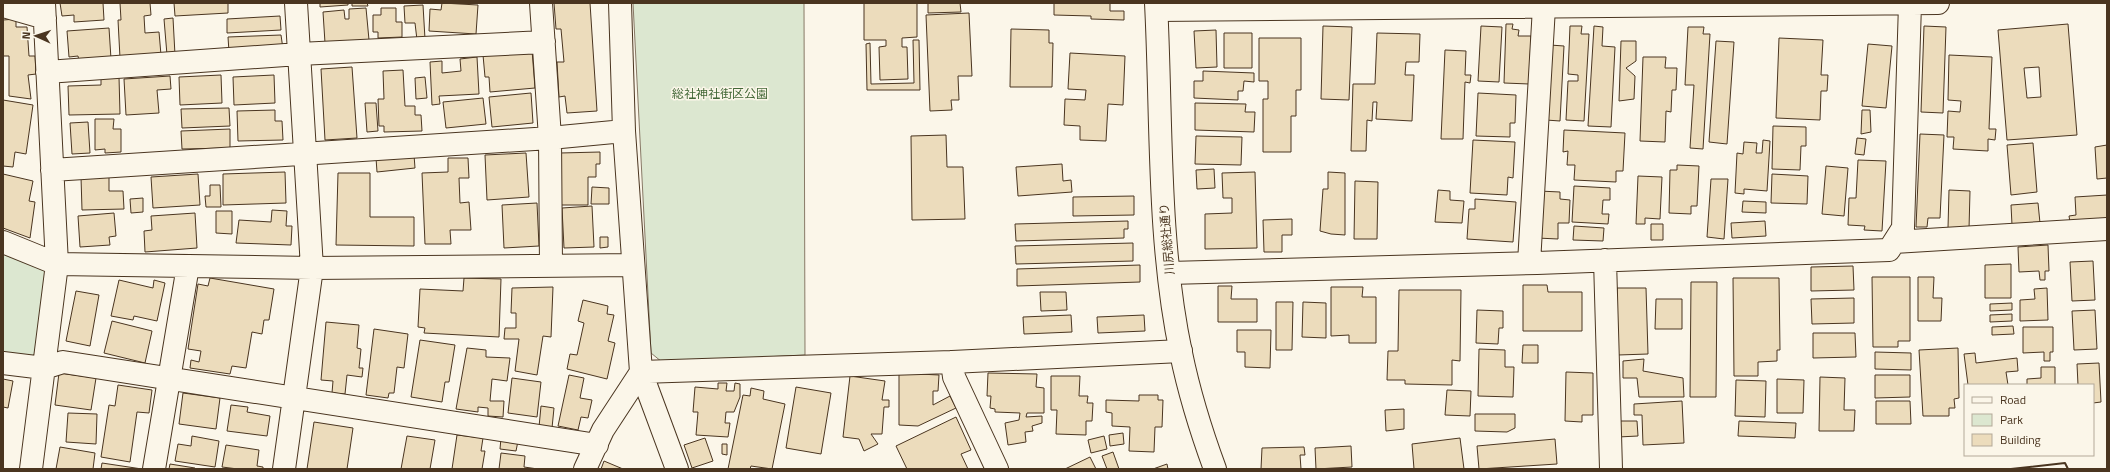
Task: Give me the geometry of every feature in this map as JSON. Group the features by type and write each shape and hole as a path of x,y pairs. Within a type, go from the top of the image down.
{"street":[{"path":"284,469 312,268 296,3"},
{"path":"541,3 550,138 551,266"},
{"path":"620,3 624,131 641,372 677,469"},
{"path":"1156,6 1544,7 1694,4 1938,3"},
{"path":"1170,273 1889,250 1903,228 1910,4"},
{"path":"3,6 45,10 57,264 31,469"},
{"name":"川尻総社通り","path":"1156,6 1164,208 1170,273 1181,351 1193,404 1215,469"},
{"path":"1529,262 1544,7"},
{"path":"47,72 299,54 544,42"},
{"path":"52,170 550,138 624,131"},
{"path":"1894,242 2107,229"},
{"path":"3,242 57,264 312,268 633,265"},
{"path":"1605,260 1611,469"},
{"path":"154,469 188,266"},
{"path":"641,372 952,362 1181,351"},
{"path":"3,363 44,368 63,362 598,445"},
{"path":"952,362 954,377 997,469"},
{"path":"584,469 598,445 603,430 641,372"}],"green space":[{"name":"総社神社街区公園","path":"633,3 804,3 805,355 662,362 651,353"},
{"path":"3,242 57,264 44,368 3,363"}],"building":[{"path":"60,3 103,3 104,20 74,22 74,15 62,16"},
{"path":"120,3 150,3 151,15 144,16 145,33 159,32 161,55 120,58 118,20 121,20"},
{"path":"174,3 228,3 228,13 175,16"},
{"path":"320,3 348,3 348,5 320,7"},
{"path":"352,3 367,3 368,6 352,6"},
{"path":"442,3 478,5 476,34 429,31 430,9 441,10"},
{"path":"554,3 590,3 597,111 567,113 565,96 559,97 557,62 564,62 561,29 556,29"},
{"path":"864,3 917,3 917,37 902,38 902,47 907,47 908,79 880,80 879,47 886,46 886,40 864,40"},
{"path":"928,3 960,3 961,12 928,13"},
{"path":"1054,3 1110,3 1110,11 1124,11 1124,20 1091,19 1091,16 1054,15"},
{"path":"423,5 425,39 417,40 415,23 405,23 404,6"},
{"path":"366,8 369,40 325,43 323,12 344,10 345,19 349,19 349,9"},
{"path":"381,8 396,8 396,22 402,22 402,37 378,38 378,32 373,32 373,15 381,15"},
{"path":"969,13 972,76 958,76 959,100 951,100 952,110 930,111 926,15"},
{"path":"280,16 281,30 227,33 227,19"},
{"path":"173,18 175,55 167,55 164,19"},
{"path":"16,19 16,27 27,27 29,56 35,56 36,74 28,75 31,99 9,96 9,56 3,56 3,20"},
{"path":"1506,24 1513,24 1512,29 1519,30 1518,36 1531,36 1529,84 1504,83"},
{"path":"2068,24 2077,135 2007,140 1998,30","holes":["2039,67 2041,97 2027,98 2024,68"]},
{"path":"1323,26 1352,27 1349,100 1321,99"},
{"path":"1481,26 1502,27 1499,82 1478,81"},
{"path":"1570,26 1582,26 1581,34 1589,34 1584,121 1566,120 1568,81 1578,81 1578,75 1568,74"},
{"path":"1594,26 1603,27 1602,46 1615,47 1611,127 1588,126"},
{"path":"1924,26 1946,27 1943,113 1921,112"},
{"path":"1688,27 1704,27 1703,34 1710,34 1703,149 1690,148 1694,85 1685,85"},
{"path":"109,28 111,59 79,61 78,56 69,57 67,31"},
{"path":"1011,29 1049,30 1049,43 1053,43 1052,87 1010,87"},
{"path":"1216,30 1217,67 1196,68 1194,31"},
{"path":"1224,33 1252,33 1252,68 1224,68"},
{"path":"1377,33 1420,34 1419,62 1406,62 1405,75 1414,75 1412,121 1376,119 1377,102 1373,102 1372,121 1367,120 1366,151 1351,151 1353,84 1375,84"},
{"path":"281,35 283,49 229,52 228,37"},
{"path":"1259,38 1301,38 1301,90 1296,90 1296,116 1291,116 1291,152 1263,152 1263,99 1268,99 1268,81 1259,81"},
{"path":"1779,38 1823,40 1821,75 1828,75 1827,91 1821,91 1820,120 1776,118"},
{"path":"913,40 919,40 920,90 867,90 866,44 870,43 871,84 914,83"},
{"path":"1621,41 1636,41 1636,61 1626,68 1635,76 1634,99 1619,101"},
{"path":"1716,41 1734,42 1727,144 1709,142"},
{"path":"1868,44 1892,46 1886,108 1862,106"},
{"path":"1550,45 1564,46 1560,121 1546,120"},
{"path":"532,50 535,88 490,92 489,77 485,77 483,55"},
{"path":"1445,50 1466,51 1465,75 1471,75 1470,83 1465,82 1463,139 1441,139"},
{"path":"1070,53 1125,56 1123,105 1108,104 1106,141 1080,140 1080,126 1064,125 1065,99 1085,100 1086,90 1068,89"},
{"path":"1949,55 1992,57 1989,129 1996,129 1995,140 1988,139 1988,151 1953,149 1954,137 1947,137 1948,111 1960,112 1961,101 1948,100"},
{"path":"477,57 479,94 439,96 440,104 432,105 430,62 442,61 442,73 461,71 460,59"},
{"path":"1643,57 1666,57 1665,68 1677,68 1676,90 1672,90 1671,112 1666,111 1665,142 1640,141"},
{"path":"352,67 357,138 325,140 321,69"},
{"path":"403,70 405,106 415,106 415,115 421,115 422,131 384,132 384,126 379,126 378,99 384,99 383,71"},
{"path":"1203,71 1254,73 1254,82 1244,81 1243,91 1238,91 1238,100 1194,98 1194,81 1203,81"},
{"path":"221,75 222,103 180,105 179,77"},
{"path":"274,75 275,103 234,105 233,77"},
{"path":"170,76 171,89 157,90 159,113 126,115 124,79"},
{"path":"119,77 120,114 69,115 68,86 101,85 101,78"},
{"path":"425,77 427,98 416,99 415,78"},
{"path":"531,93 533,123 492,127 489,97"},
{"path":"1478,93 1516,95 1515,123 1510,123 1510,137 1476,136"},
{"path":"483,98 486,124 446,128 443,102"},
{"path":"3,100 33,105 26,154 15,152 13,167 3,166"},
{"path":"365,103 376,103 378,131 367,132"},
{"path":"1195,103 1246,104 1245,112 1255,112 1254,132 1195,130"},
{"path":"229,108 230,126 182,128 181,109"},
{"path":"275,110 275,121 282,121 283,140 238,141 237,111"},
{"path":"1862,110 1870,110 1871,132 1861,134"},
{"path":"95,119 114,119 113,129 121,129 121,152 105,153 105,149 95,150"},
{"path":"88,122 90,153 72,154 70,123"},
{"path":"1773,126 1806,127 1806,146 1801,146 1800,170 1772,169"},
{"path":"230,129 230,148 182,149 181,131"},
{"path":"1564,130 1625,133 1623,171 1616,171 1616,182 1574,180 1575,165 1567,165 1568,151 1563,152"},
{"path":"1920,134 1944,135 1940,218 1928,218 1927,227 1916,227"},
{"path":"946,135 947,167 963,167 965,219 912,220 911,136"},
{"path":"1196,136 1242,137 1241,165 1195,164"},
{"path":"1857,138 1866,139 1864,155 1855,154"},
{"path":"1473,140 1515,142 1513,178 1508,177 1507,195 1470,193"},
{"path":"1763,140 1770,141 1767,191 1744,189 1744,194 1735,193 1737,153 1743,154 1744,142 1757,143 1756,153 1762,153"},
{"path":"2033,143 2037,192 2011,195 2007,145"},
{"path":"2107,145 2107,178 2097,179 2095,147"},
{"path":"600,152 600,164 596,164 596,177 588,177 588,205 561,205 560,153"},
{"path":"526,153 529,197 487,200 485,155"},
{"path":"414,155 415,168 377,172 376,158"},
{"path":"448,158 468,158 469,178 459,178 460,203 469,202 471,230 450,230 451,244 425,244 422,173 448,172"},
{"path":"1858,160 1886,161 1882,231 1864,230 1865,226 1848,225 1849,198 1856,198"},
{"path":"1062,164 1063,181 1071,180 1072,192 1018,196 1016,167"},
{"path":"1677,165 1699,166 1697,206 1691,206 1691,214 1669,213 1670,170 1677,170"},
{"path":"1826,166 1848,168 1844,216 1822,214"},
{"path":"1214,169 1215,188 1197,189 1196,170"},
{"path":"285,172 286,203 223,205 223,174"},
{"path":"1255,172 1257,248 1205,249 1205,214 1232,213 1232,198 1223,198 1222,173"},
{"path":"1328,172 1345,173 1345,235 1331,234 1320,231 1323,189 1328,189"},
{"path":"338,173 370,173 370,217 414,217 414,246 336,245"},
{"path":"3,174 33,181 29,201 35,202 30,238 3,228"},
{"path":"198,174 200,205 153,208 151,177"},
{"path":"1772,174 1808,176 1807,204 1771,203"},
{"path":"109,176 109,191 123,191 124,209 82,210 81,177"},
{"path":"1638,176 1662,177 1660,219 1645,218 1645,224 1636,224"},
{"path":"1711,179 1728,179 1724,239 1707,237"},
{"path":"1355,181 1378,182 1377,239 1354,239"},
{"path":"210,185 220,185 221,207 206,207 205,196 210,196"},
{"path":"1574,186 1610,188 1610,200 1603,200 1602,214 1609,214 1608,224 1572,222"},
{"path":"592,187 609,188 609,204 591,204"},
{"path":"1438,190 1450,191 1450,200 1464,201 1462,223 1435,222"},
{"path":"1949,190 1970,191 1969,229 1948,228"},
{"path":"1539,191 1560,192 1560,199 1570,200 1569,223 1558,223 1558,239 1537,238"},
{"path":"2107,195 2107,220 2070,222 2069,216 2076,215 2075,197"},
{"path":"1134,196 1134,215 1073,216 1073,197"},
{"path":"143,198 143,212 131,213 130,199"},
{"path":"1475,199 1516,202 1513,242 1467,239 1469,209 1475,209"},
{"path":"1743,201 1766,202 1766,213 1742,212"},
{"path":"537,203 539,246 504,248 502,205"},
{"path":"2038,203 2040,223 2012,225 2011,205"},
{"path":"592,206 594,247 564,248 562,208"},
{"path":"272,210 287,211 286,226 292,226 291,245 236,243 239,220 271,222"},
{"path":"216,211 232,211 232,234 216,233"},
{"path":"114,213 116,236 109,237 110,245 80,247 78,216"},
{"path":"195,213 197,248 145,252 144,231 152,230 151,216"},
{"path":"1292,219 1292,235 1282,235 1282,252 1264,252 1263,220"},
{"path":"1128,221 1128,229 1124,229 1124,238 1016,241 1015,224"},
{"path":"1765,221 1766,236 1732,238 1731,223"},
{"path":"1651,224 1663,224 1663,240 1651,240"},
{"path":"1574,226 1604,228 1603,241 1573,240"},
{"path":"600,237 608,237 608,247 600,248"},
{"path":"1133,243 1133,261 1016,264 1015,246"},
{"path":"2048,245 2049,271 2045,271 2045,280 2040,280 2039,271 2019,272 2018,247"},
{"path":"2093,261 2095,300 2072,301 2070,262"},
{"path":"2011,264 2011,298 1985,298 1985,265"},
{"path":"1140,265 1140,282 1017,286 1017,269"},
{"path":"1853,266 1854,290 1811,291 1811,267"},
{"path":"1872,277 1910,277 1910,341 1898,341 1898,347 1873,347"},
{"path":"1918,277 1934,277 1933,298 1942,298 1941,321 1918,321"},
{"path":"210,278 274,289 269,320 264,320 262,334 252,332 246,368 232,366 230,374 190,368 191,360 199,362 201,351 188,349 198,284 208,286"},
{"path":"464,278 501,279 499,337 424,333 425,328 418,327 420,289 463,291"},
{"path":"1733,278 1779,278 1780,350 1777,350 1777,361 1758,362 1758,376 1734,376"},
{"path":"119,280 153,288 154,280 165,283 157,321 134,316 133,320 111,316"},
{"path":"1691,282 1717,282 1716,397 1690,397"},
{"path":"1523,285 1547,285 1548,292 1582,292 1582,331 1523,331"},
{"path":"1218,286 1232,286 1231,299 1257,299 1257,322 1218,322"},
{"path":"553,287 551,337 543,336 537,375 515,371 519,339 504,339 505,328 516,328 516,313 511,313 512,288"},
{"path":"1331,287 1363,287 1362,297 1376,297 1376,343 1349,343 1349,335 1331,336"},
{"path":"1617,288 1646,288 1648,354 1618,355"},
{"path":"2047,288 2048,320 2020,321 2020,300 2035,299 2034,289"},
{"path":"1399,290 1461,290 1460,361 1452,360 1452,385 1405,384 1405,380 1387,380 1388,351 1398,351"},
{"path":"76,291 99,295 90,346 66,341"},
{"path":"1040,292 1066,292 1067,310 1041,311"},
{"path":"1854,298 1854,323 1812,324 1811,299"},
{"path":"1656,299 1682,299 1682,329 1655,329"},
{"path":"583,300 608,306 607,314 614,315 608,341 615,343 607,379 567,369 570,354 577,355 584,323 578,321"},
{"path":"1276,302 1293,302 1292,350 1276,350"},
{"path":"1303,302 1326,303 1326,338 1302,337"},
{"path":"2012,303 2012,310 1990,311 1990,304"},
{"path":"1477,310 1503,311 1503,328 1499,328 1498,344 1476,343"},
{"path":"2095,310 2097,349 2074,350 2072,311"},
{"path":"2012,314 2012,321 1990,322 1990,315"},
{"path":"1071,315 1072,332 1024,334 1023,317"},
{"path":"1144,315 1145,331 1098,333 1097,317"},
{"path":"112,321 152,331 145,363 104,353"},
{"path":"326,322 359,325 357,348 361,349 359,368 363,368 362,377 347,375 345,394 332,393 333,381 321,380"},
{"path":"2013,326 2014,334 1992,335 1992,327"},
{"path":"2023,327 2053,327 2053,352 2050,352 2050,361 2044,361 2044,352 2023,353"},
{"path":"374,329 408,334 404,368 397,367 394,393 389,393 388,398 366,395"},
{"path":"1237,330 1271,330 1270,368 1245,367 1245,352 1237,352"},
{"path":"1813,333 1855,333 1856,357 1813,358"},
{"path":"420,340 455,345 449,382 445,382 442,402 411,397"},
{"path":"1523,345 1538,345 1538,363 1522,363"},
{"path":"467,348 486,350 486,357 510,358 507,381 492,379 490,401 504,401 503,417 488,416 488,408 478,407 478,412 456,409"},
{"path":"1958,348 1959,398 1954,399 1955,408 1949,408 1949,416 1923,416 1919,350"},
{"path":"1479,349 1505,350 1505,367 1514,367 1513,397 1478,396"},
{"path":"1875,352 1911,353 1911,370 1875,369"},
{"path":"1975,353 1976,363 2017,358 2018,371 2006,372 2008,384 1968,384 1964,354"},
{"path":"1644,359 1643,371 1683,378 1684,397 1639,397 1637,378 1623,378 1623,361"},
{"path":"2099,363 2101,402 2094,403 2094,384 2078,384 2077,364"},
{"path":"2041,367 2055,367 2055,384 2027,384 2027,379 2041,378"},
{"path":"1566,372 1593,373 1593,415 1582,415 1582,422 1565,421"},
{"path":"59,373 96,378 91,410 55,405"},
{"path":"899,373 939,375 938,391 933,391 933,405 950,396 956,408 918,426 899,425"},
{"path":"988,373 1037,374 1036,387 1044,388 1044,413 1027,413 1026,417 1042,416 1042,423 1032,426 1033,431 1025,432 1026,442 1008,445 1005,423 1019,420 1020,413 995,412 995,409 990,408 991,396 987,396"},
{"path":"569,375 584,378 580,398 592,400 588,418 581,417 578,430 558,426"},
{"path":"1875,375 1910,375 1910,397 1875,398"},
{"path":"850,376 885,381 882,400 889,400 889,407 884,407 882,434 871,434 878,444 864,451 859,439 843,437"},
{"path":"1051,376 1080,376 1079,396 1088,396 1087,403 1093,403 1092,421 1086,421 1086,435 1056,434 1057,410 1051,410"},
{"path":"1820,377 1845,378 1844,410 1855,410 1854,431 1819,431"},
{"path":"512,378 541,382 537,417 508,413"},
{"path":"3,379 13,381 8,408 3,407"},
{"path":"1777,379 1804,380 1803,413 1777,413"},
{"path":"1736,380 1766,381 1765,417 1735,416"},
{"path":"718,383 727,383 726,391 734,391 735,383 740,384 740,397 734,412 726,412 725,423 730,423 728,437 696,435 698,412 693,412 695,387 718,389"},
{"path":"118,385 152,390 149,413 137,412 130,462 101,457 109,405 115,406"},
{"path":"796,387 831,393 821,454 786,448"},
{"path":"751,388 764,391 763,399 785,404 772,469 751,466 750,469 728,469 743,395 750,396"},
{"path":"1447,390 1471,391 1470,416 1445,415"},
{"path":"183,393 220,398 216,429 179,424"},
{"path":"1139,395 1158,395 1158,400 1163,400 1162,427 1155,427 1154,452 1129,451 1130,427 1112,426 1112,413 1106,412 1106,400 1139,401"},
{"path":"1682,401 1684,443 1643,445 1642,415 1634,415 1634,404"},
{"path":"1876,401 1910,401 1911,424 1876,424"},
{"path":"231,405 248,407 247,412 270,416 267,436 227,431"},
{"path":"541,406 554,408 552,428 539,427"},
{"path":"1404,409 1404,429 1386,431 1385,410"},
{"path":"68,413 97,414 96,444 66,442"},
{"path":"1475,414 1515,414 1515,428 1507,432 1475,431"},
{"path":"956,417 971,450 961,454 968,469 907,469 896,446"},
{"path":"1618,421 1637,421 1638,436 1618,437"},
{"path":"1739,421 1796,423 1795,438 1738,436"},
{"path":"314,422 353,428 347,469 307,469"},
{"path":"1123,433 1124,444 1110,446 1109,435"},
{"path":"457,435 483,438 481,451 485,451 482,469 452,469"},
{"path":"192,436 219,441 215,467 175,461 178,444 191,446"},
{"path":"407,436 435,440 430,469 401,469"},
{"path":"1104,436 1107,449 1091,453 1088,440"},
{"path":"501,438 518,441 516,451 500,449"},
{"path":"705,438 713,461 692,468 684,445"},
{"path":"1460,438 1464,469 1414,469 1412,444"},
{"path":"1555,439 1557,464 1479,469 1477,446"},
{"path":"722,444 727,444 727,455 722,454"},
{"path":"226,445 259,450 257,466 263,467 263,469 238,469 222,467"},
{"path":"1351,446 1352,467 1316,469 1315,448"},
{"path":"60,447 95,453 93,469 56,469"},
{"path":"1304,447 1305,455 1300,455 1301,469 1261,469 1262,448"},
{"path":"1113,452 1119,469 1107,469 1102,456"},
{"path":"501,453 525,456 524,467 538,469 499,469"},
{"path":"1090,457 1096,469 1065,469"},
{"path":"604,461 623,469 601,469"},
{"path":"102,463 142,469 101,469"},
{"path":"170,464 195,468 195,469 169,469"},
{"path":"1167,464 1168,469 1153,469"}],"wall":[{"path":"2011,469 2065,463 2068,469"}]}
